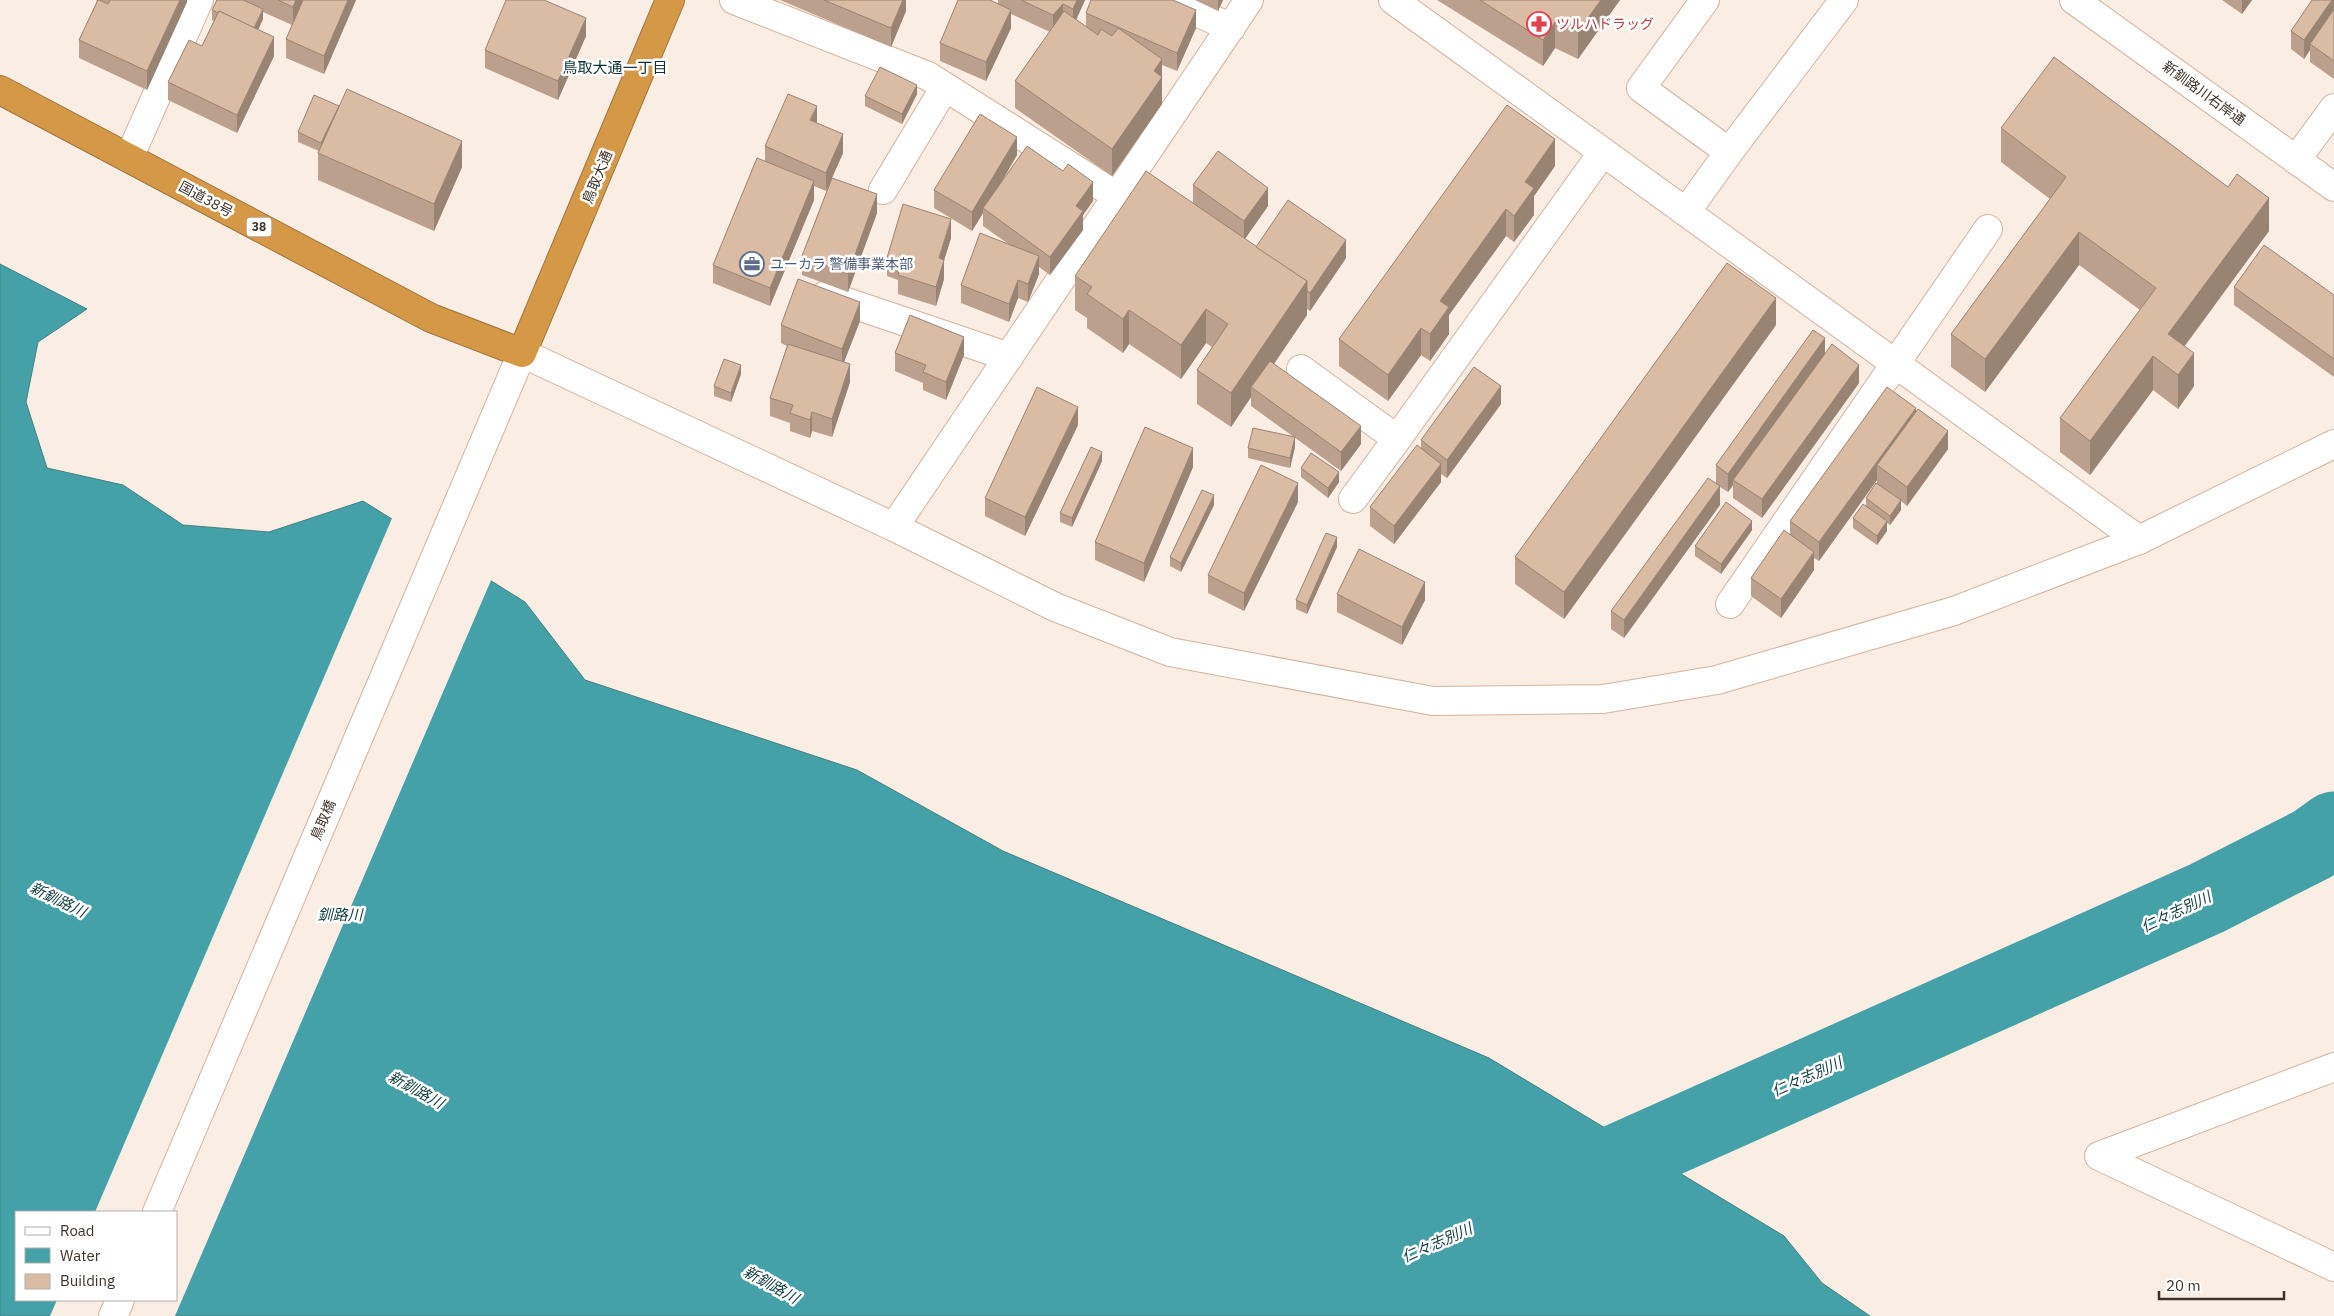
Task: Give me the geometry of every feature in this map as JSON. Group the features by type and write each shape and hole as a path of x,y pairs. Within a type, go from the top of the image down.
{"highway":[{"name":"鳥取大通","path":"522,353 670,0"},
{"name":"国道38号","path":"0,90 431,318 522,353"}],"street":[{"path":"129,158 199,0"},
{"path":"734,0 928,76 1117,196"},
{"path":"1172,0 1231,28"},
{"path":"894,527 1249,0"},
{"path":"1393,0 2139,540"},
{"path":"1705,0 1641,88 1729,152"},
{"path":"1686,212 1844,0"},
{"name":"新釧路川右岸通","path":"2074,0 2334,187"},
{"path":"883,190 945,87"},
{"path":"2296,160 2334,108"},
{"path":"1353,499 1603,152"},
{"path":"1730,604 1988,228"},
{"path":"817,292 1009,357"},
{"path":"522,353 894,527 1055,607 1170,652 1433,701 1603,698 1717,680 1954,611 2139,540 2334,444"},
{"name":"鳥取橋","path":"157,1211 522,353"},
{"path":"1301,369 1397,439"},
{"path":"2334,1066 2099,1156 2334,1268"},
{"path":"113,1316 120,1301"}],"water":[{"name":"釧路川","path":"0,264 87,309 38,342 26,402 47,468 123,485 183,525 269,532 363,501 525,602 585,680 857,770 1003,851 1489,1058 1784,1236 1822,1283 1870,1316 0,1316"}],"pier":[{"path":"393,516 492,578 175,1316 50,1316 57,1301 178,1301 178,1211 95,1211"}],"building":[{"path":"98,0 108,4 110,0 180,0 147,71 79,40"},
{"path":"217,0 243,0 263,9 254,28 219,11 218,13 212,10"},
{"path":"278,0 296,0 293,7"},
{"path":"303,0 348,0 324,56 286,39"},
{"path":"506,0 544,0 586,18 558,81 485,50"},
{"path":"824,0 903,0 891,28"},
{"path":"958,0 990,0 1011,10 986,62 940,43"},
{"path":"1021,0 1077,0 1073,9 1063,4 1053,15"},
{"path":"1091,0 1173,0 1196,10 1177,53 1086,13"},
{"path":"1480,0 1601,0 1578,32 1555,22 1543,40"},
{"path":"2312,0 2332,0 2304,40 2291,31"},
{"path":"2334,9 2334,61 2310,44"},
{"path":"219,11 274,37 237,115 168,82 189,40 202,46"},
{"path":"1064,11 1098,35 1101,29 1112,36 1118,28 1162,59 1154,71 1162,77 1112,149 1015,81"},
{"path":"2054,57 2228,187 2237,174 2269,198 2168,334 2194,353 2178,375 2153,356 2090,441 2060,418 2156,288 2079,232 1985,359 1951,334 2066,177 2001,128"},
{"path":"880,67 917,85 902,114 865,96"},
{"path":"347,89 462,141 434,204 318,153"},
{"path":"788,94 817,106 810,120 843,134 826,173 765,146"},
{"path":"314,95 339,106 321,143 298,132"},
{"path":"1507,105 1555,139 1525,182 1534,188 1514,216 1506,209 1440,301 1449,307 1430,334 1421,328 1388,375 1339,339"},
{"path":"980,114 1017,137 972,212 934,190"},
{"path":"1027,146 1063,171 1068,164 1093,182 1076,206 1083,211 1050,257 983,208"},
{"path":"1218,151 1268,188 1244,221 1193,185"},
{"path":"757,158 814,181 770,288 713,265"},
{"path":"1146,171 1307,281 1231,393 1197,370 1228,324 1206,309 1181,345 1129,310 1123,319 1087,294 1092,287 1075,276"},
{"path":"832,178 877,194 848,274 802,256"},
{"path":"1288,200 1346,240 1310,293 1307,291 1307,281 1256,247"},
{"path":"903,204 951,219 939,258 944,260 936,287 898,275 902,263 887,258"},
{"path":"980,233 1039,256 1028,284 1018,280 1009,304 961,285"},
{"path":"2264,245 2334,295 2334,359 2234,287"},
{"path":"1727,263 1776,298 1564,592 1515,557"},
{"path":"798,279 860,302 842,349 781,325"},
{"path":"910,315 964,337 946,382 923,372 926,365 895,353"},
{"path":"1813,330 1825,338 1728,474 1716,465"},
{"path":"788,344 850,364 832,419 812,412 810,420 790,413 793,405 770,398"},
{"path":"1832,344 1859,365 1762,499 1733,480"},
{"path":"724,359 741,365 731,393 714,386"},
{"path":"1270,361 1361,426 1341,452 1251,387"},
{"path":"1474,367 1501,386 1447,460 1421,440"},
{"path":"1037,387 1078,407 1025,517 985,498"},
{"path":"1887,387 1916,408 1819,542 1790,521"},
{"path":"1918,409 1948,431 1907,487 1877,465"},
{"path":"1145,427 1193,448 1144,563 1095,542"},
{"path":"1253,428 1295,437 1290,458 1248,448"},
{"path":"1417,445 1441,464 1394,526 1370,507"},
{"path":"1091,447 1102,452 1072,518 1060,513"},
{"path":"1311,453 1339,472 1328,488 1301,468"},
{"path":"1261,465 1298,483 1244,593 1208,575"},
{"path":"1708,478 1720,486 1624,620 1611,611"},
{"path":"1876,483 1901,500 1890,516 1866,498"},
{"path":"1202,490 1214,495 1181,563 1170,557"},
{"path":"1726,502 1752,521 1721,564 1695,546"},
{"path":"1863,504 1887,521 1877,536 1853,518"},
{"path":"1784,530 1814,552 1781,599 1751,578"},
{"path":"1326,533 1337,537 1307,605 1296,600"},
{"path":"1359,549 1425,582 1402,627 1337,594"}],"waterway":[{"name":"仁々志別川","path":"1547,1193 2207,898 2313,844 2334,829"}],"place":[{"name":"ツルハドラッグ","path":"1539,24"},
{"name":"ユーカラ 警備事業本部","path":"752,264"}],"district":[{"name":"鳥取大通一丁目","path":"615,68"}],"water label":[{"name":"新釧路川","path":"58,900"},
{"name":"新釧路川","path":"416,1090"},
{"name":"新釧路川","path":"771,1285"}]}
